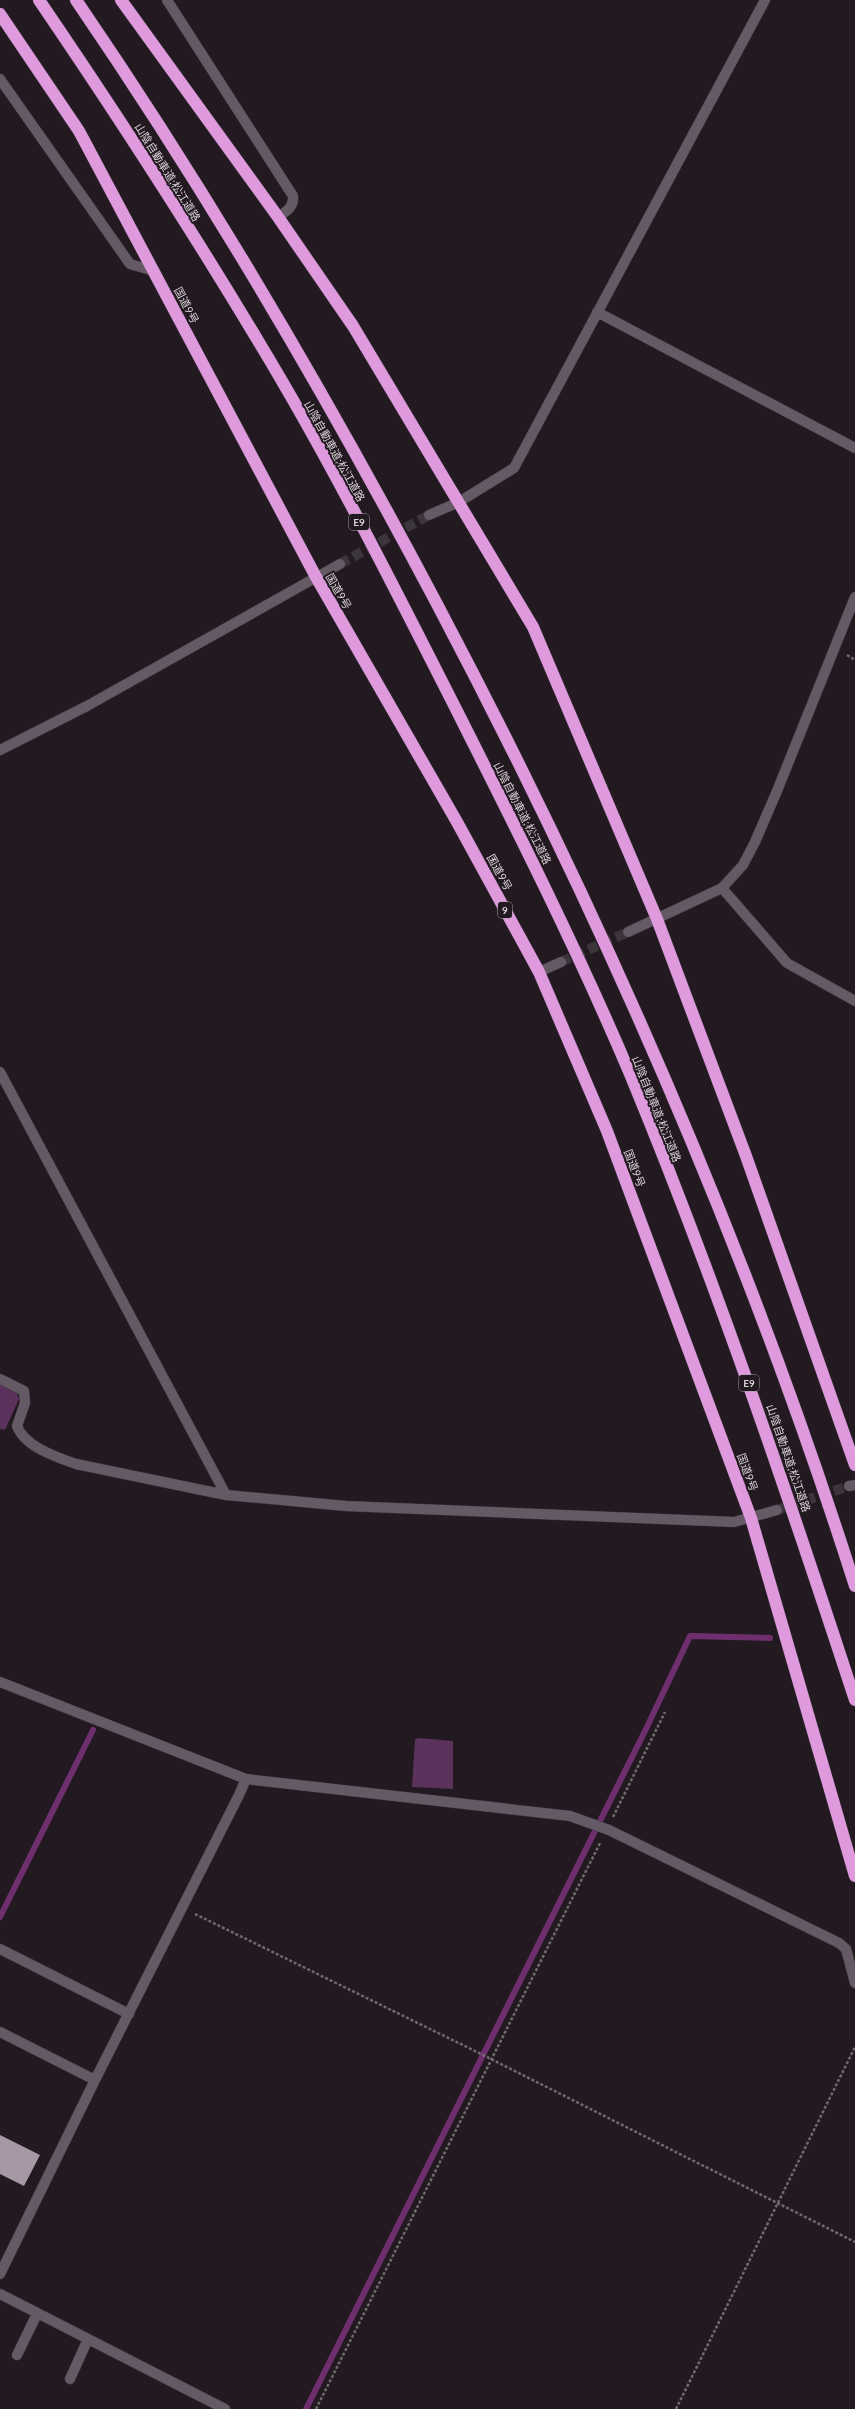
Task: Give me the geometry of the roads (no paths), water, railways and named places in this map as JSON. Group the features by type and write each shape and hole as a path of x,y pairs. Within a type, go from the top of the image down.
{"highway":[{"name":"山陰自動車道;松江道路","path":"38,0 109,103 262,347 346,497 542,879 628,1071 711,1275 784,1483 855,1700"},
{"name":"山陰自動車道;松江道路","path":"76,0 132,81 208,202 282,325 370,477 468,663 568,862 658,1058 742,1262 818,1471 855,1586"},
{"path":"121,0 278,217 353,326 533,628 657,919 746,1156 855,1465"},
{"name":"国道9号","path":"0,14 79,131 316,577 457,822 539,972 607,1131 751,1518 855,1876"}],"street":[{"path":"166,0 293,196 294,201 290,208 278,217"},
{"path":"429,515 459,502 514,468 765,0"},
{"path":"0,79 130,264 154,271"},
{"path":"597,312 855,448"},
{"path":"0,750 87,706 340,564"},
{"path":"628,932 722,888 743,865 755,842 855,597"},
{"path":"722,888 787,964 855,1001"},
{"path":"539,972 561,962"},
{"path":"0,1072 226,1495"},
{"path":"0,1379 24,1391 25,1403 17,1426 22,1436 52,1455 76,1464 226,1495 361,1506 734,1522 777,1510"},
{"path":"0,1682 246,1779 570,1816 607,1829 839,1943 846,1949 855,1983"},
{"path":"0,2274 95,2080 240,1795 246,1779"},
{"path":"0,1949 129,2014"},
{"path":"0,2032 95,2080"},
{"path":"0,2294 225,2409"},
{"path":"17,2355 37,2314"},
{"path":"70,2379 88,2339"}],"waterway":[{"path":"306,2409 646,1729 690,1636 770,1638"},
{"path":"0,1917 93,1730"}],"tunnel":[{"path":"340,564 429,515"},
{"path":"561,962 628,932"},
{"path":"777,1510 849,1486"}]}
